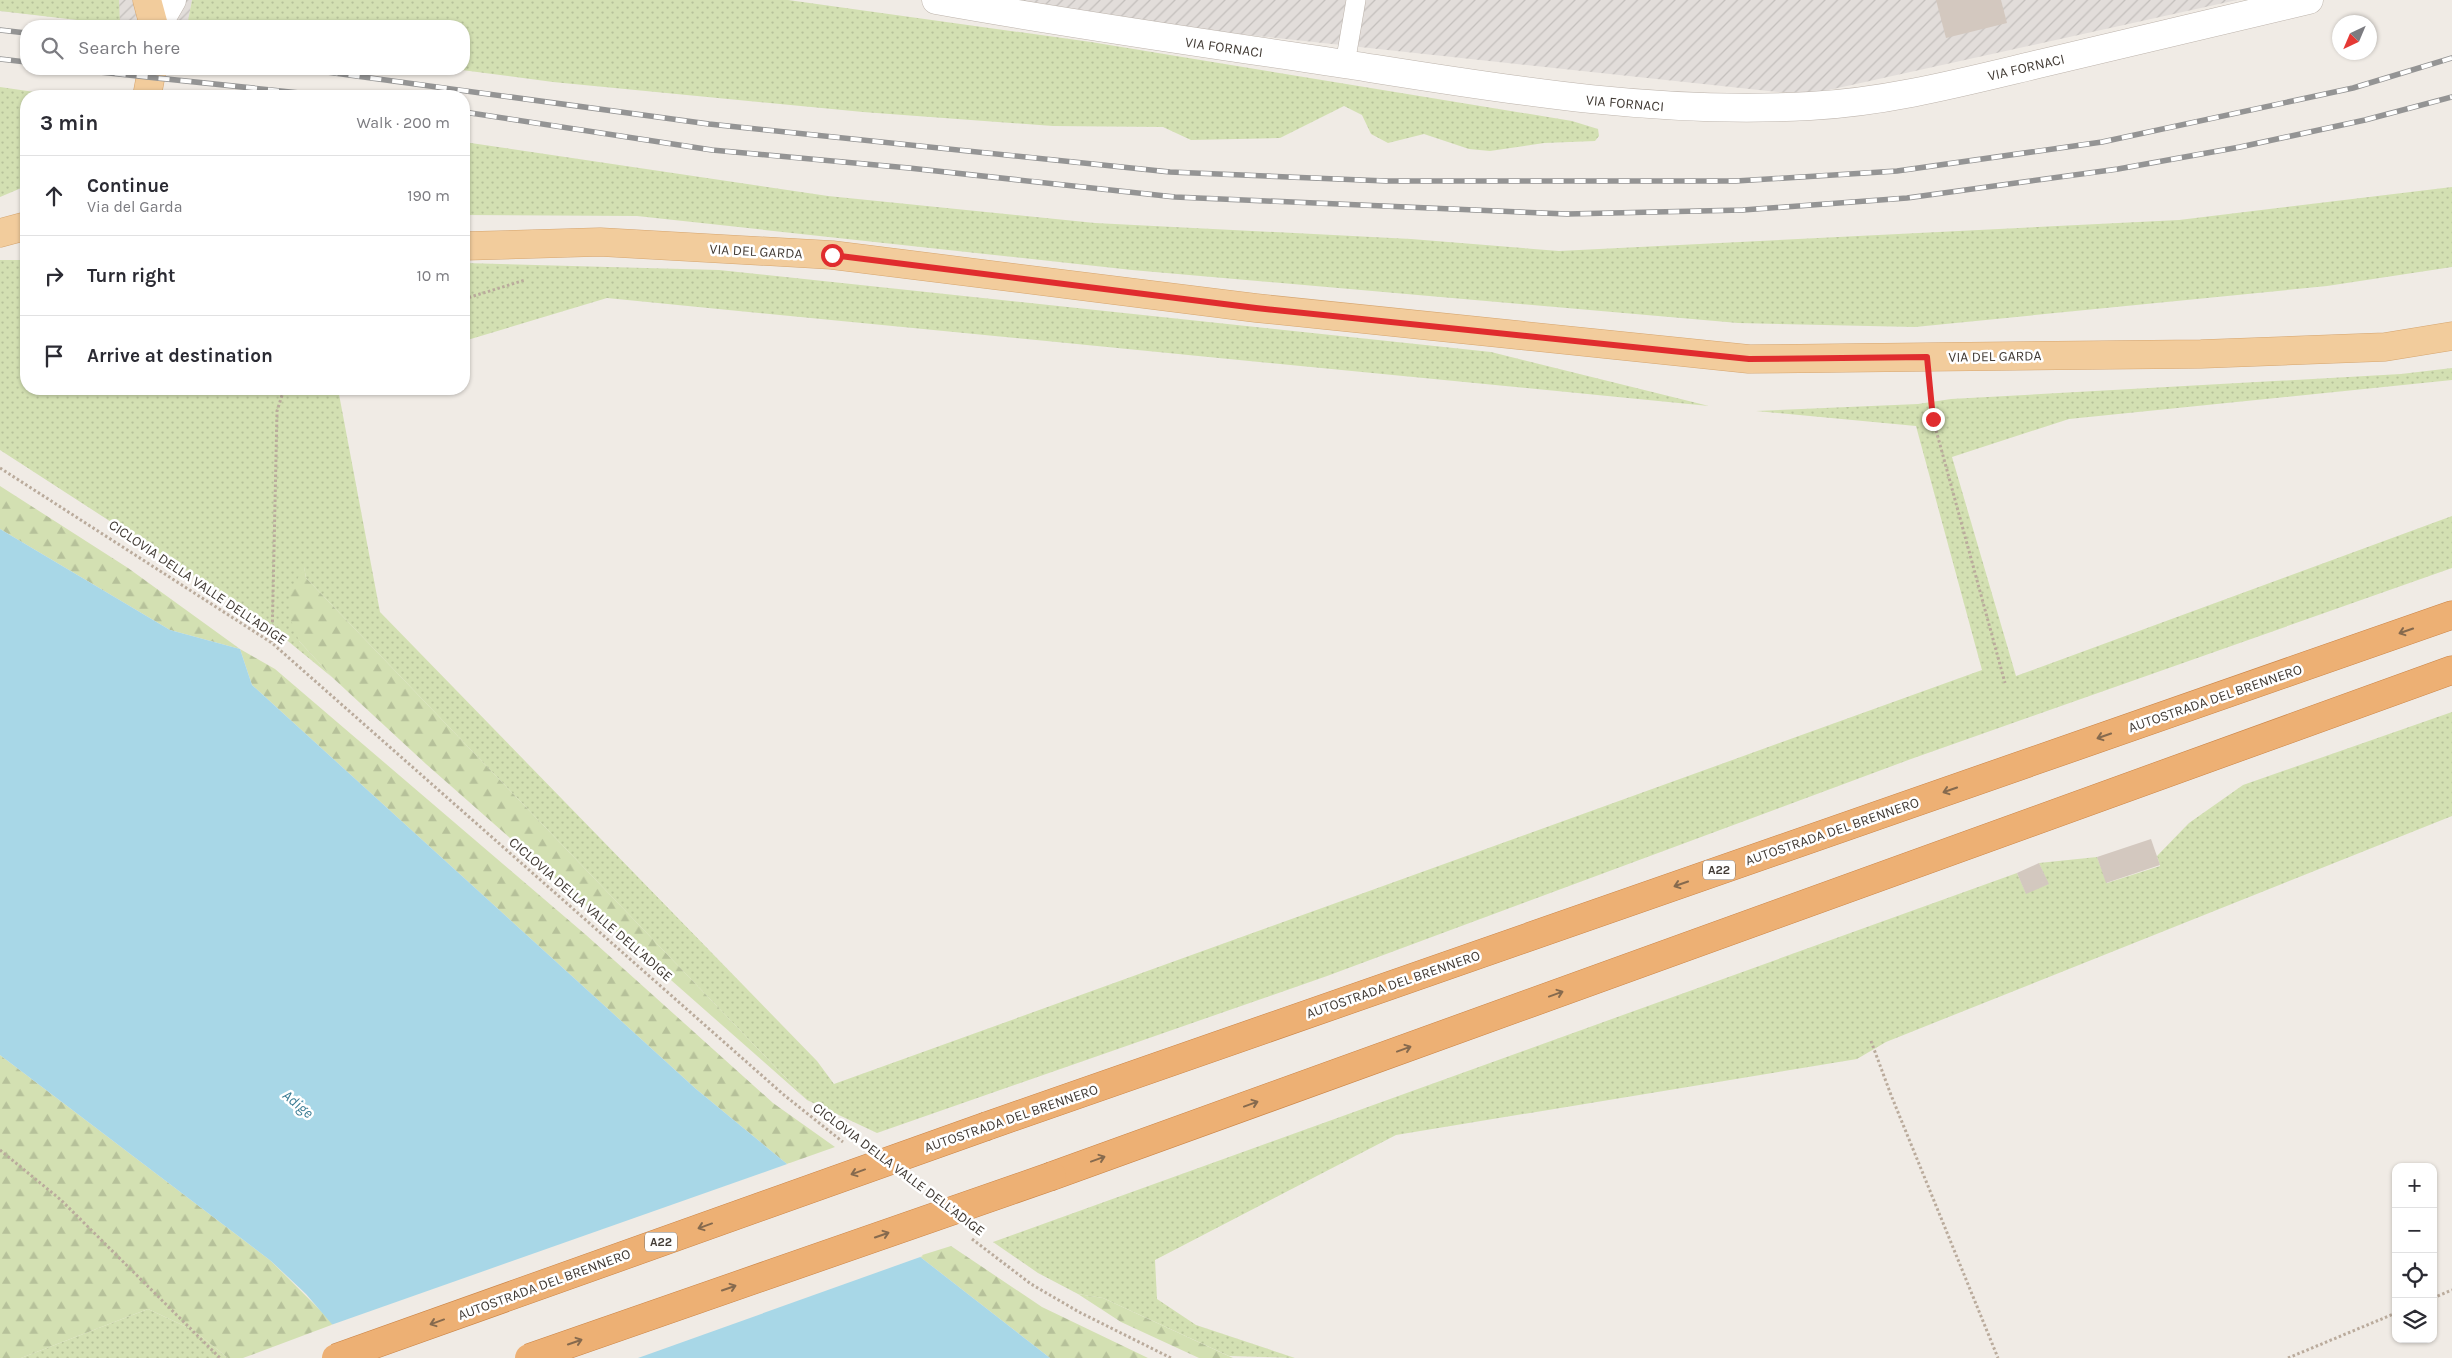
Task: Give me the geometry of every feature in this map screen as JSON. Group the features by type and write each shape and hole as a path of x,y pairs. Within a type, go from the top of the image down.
{"highway":[{"name":"AUTOSTRADA DEL BRENNERO","path":"336,1358 987,1126 2452,615"},
{"path":"529,1358 1052,1176 2452,670"}],"main road":[{"path":"147,0 154,20"},
{"path":"0,233 20,228"},
{"path":"0,242 20,244"},
{"name":"VIA DEL GARDA","path":"470,246 600,242 832,255 1256,308 1749,359 2201,354 2385,347 2452,336"}],"street":[{"path":"160,20 172,0"},
{"name":"VIA FORNACI","path":"936,0 1062,23 1550,96 1640,104 1738,109 1813,106 1875,99 1946,86 2309,0"}],"lane":[{"path":"1346,64 1356,0"}],"path":[{"path":"1927,357 1933,419 2005,683"},
{"path":"272,643 277,411 282,395"},
{"name":"CICLOVIA DELLA VALLE DELL'ADIGE","path":"0,468 272,643 784,1095 851,1148"},
{"path":"1871,1041 1890,1095 1998,1358"},
{"path":"0,1150 61,1200 220,1358"},
{"name":"CICLOVIA DELLA VALLE DELL'ADIGE","path":"968,1237 1031,1284 1071,1308 1171,1358"},
{"path":"2437,1296 2452,1290"},
{"path":"2288,1358 2392,1316"}],"shaded area":[{"path":"0,0 192,0 188,20 82,20 0,11"},
{"path":"923,0 2237,0 1806,95"}],"green space":[{"path":"0,0 119,0 120,20 77,20 0,11"},
{"path":"192,0 788,0 1091,42 1572,121 1598,129 1599,136 1595,141 1544,143 1490,151 1469,149 1424,134 1388,143 1371,134 1362,115 1344,106 1280,138 1191,140 1163,127 1053,126 863,112 553,82 470,71 470,20 188,20"},
{"path":"0,87 21,90 20,189 0,197"},
{"path":"470,143 828,196 1095,223 1411,239 1559,251 2179,220 2452,187 2452,267 2327,286 1915,327 1738,323 1132,270 637,216 470,215"},
{"path":"0,260 20,260 20,395 339,395 380,612 817,1061 834,1084 1982,670 1916,426 1756,411 1918,404 1951,399 2401,374 2452,368 2452,380 2069,419 1952,457 2016,676 2452,516 2452,568 1911,759 1327,976 877,1133 807,1100 306,578 304,567 299,641 333,678 261,619 0,450"},
{"path":"470,263 719,270 1491,352 1709,406 607,298 470,339"},
{"path":"0,486 128,568 240,649 170,630 0,529"},
{"path":"304,566 306,578 807,1100 426,764 333,678 299,641 290,618 290,594"},
{"path":"240,649 275,669 586,935 773,1103 835,1147 787,1164 696,1089 252,685"},
{"path":"2452,712 2452,816 1886,1042 1857,1059 1396,1135 1155,1260 1157,1299 1196,1325 1295,1358 1229,1356 1103,1298 1078,1294 1038,1273 993,1242 2017,873 2026,893 2048,884 2039,863 2097,857 2107,883 2160,866 2157,856 2189,823 2243,785"},
{"path":"0,1055 271,1261 334,1324 243,1358 228,1358 193,1330 148,1309 21,1358 0,1358"},
{"path":"951,1246 1042,1307 1148,1358 1050,1358 919,1256"},
{"path":"1078,1294 1103,1298 1233,1358 1199,1358 1121,1322"},
{"path":"148,1309 193,1330 228,1358 21,1358"}],"water":[{"name":"Adige","path":"0,529 170,630 240,649 252,685 696,1089 787,1164 919,1256 1050,1358 361,1358 306,1294 271,1261 0,1055"}],"pier":[{"path":"790,1163 923,1256 638,1358 358,1358 331,1325"}],"building":[{"path":"1936,0 2001,0 2007,23 1946,38"},
{"path":"2151,839 2160,865 2106,883 2097,857"},
{"path":"2039,863 2049,884 2026,894 2017,873"}],"railway":[{"path":"0,30 20,32"},
{"path":"470,91 709,124 1170,172 1386,181 1736,181 1897,171 2102,142 2353,88 2452,58"},
{"path":"0,59 20,61"},
{"path":"128,75 272,90"},
{"path":"349,75 459,90"},
{"path":"470,113 712,150 909,168 1175,197 1567,214 1743,210 1907,198 2118,169 2240,147 2365,120 2452,97"}],"route":[{"path":"832,255 1256,308 1749,359 1927,357 1933,419"}]}
